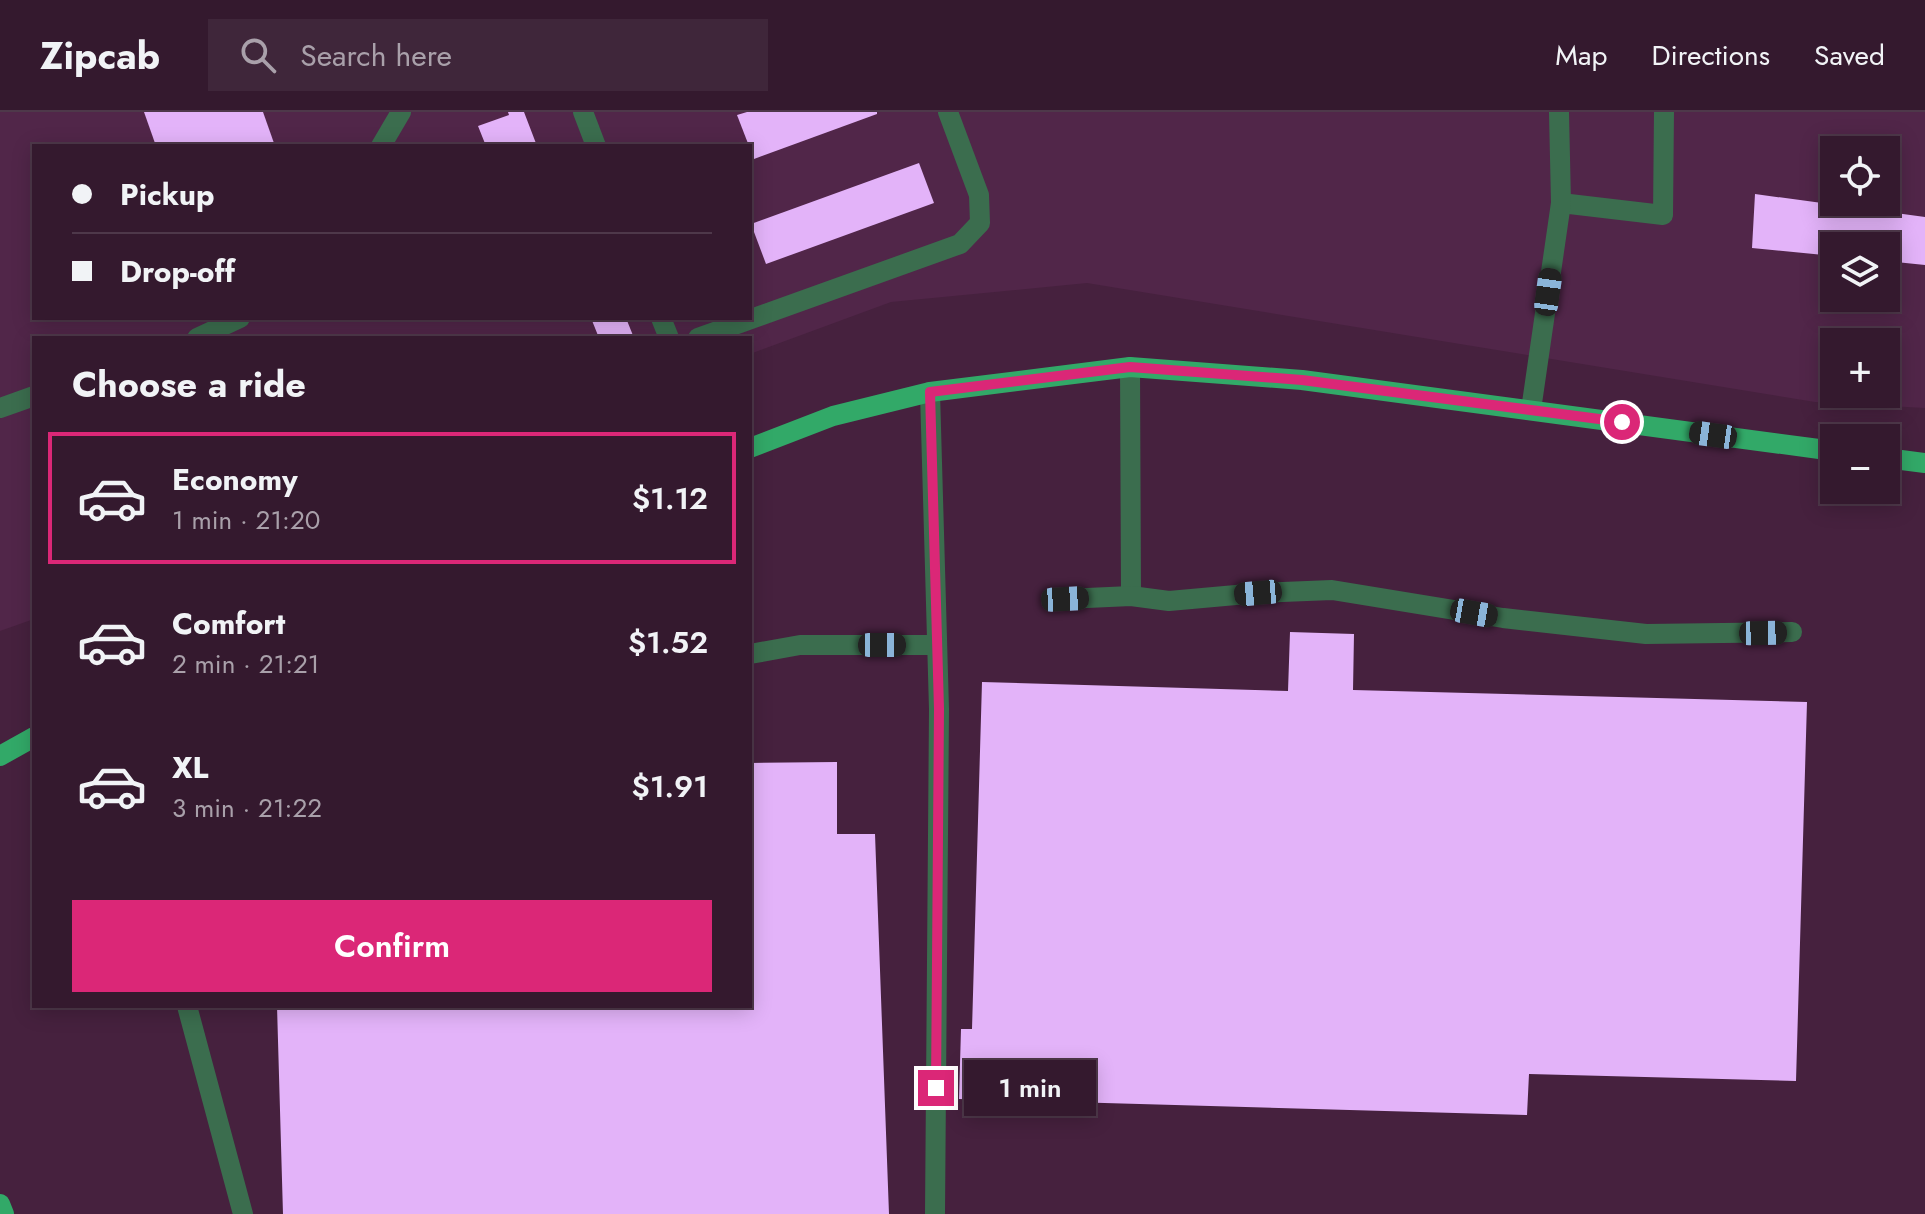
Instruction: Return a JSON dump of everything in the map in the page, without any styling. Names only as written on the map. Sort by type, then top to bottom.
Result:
[{"type":"main road","points":[[752,447],[833,416],[930,392],[1130,367],[1302,380],[1820,449]]},
{"type":"main road","points":[[1900,460],[1925,463]]},
{"type":"main road","points":[[0,756],[32,738]]},
{"type":"main road","points":[[0,1204],[4,1214]]},
{"type":"lane","points":[[382,144],[401,112]]},
{"type":"lane","points":[[583,112],[595,144]]},
{"type":"lane","points":[[752,319],[960,244],[980,223],[979,195],[948,112]]},
{"type":"lane","points":[[1531,410],[1561,203],[1559,112]]},
{"type":"lane","points":[[1561,203],[1663,215],[1664,112]]},
{"type":"lane","points":[[201,336],[236,320]]},
{"type":"lane","points":[[704,336],[748,320]]},
{"type":"lane","points":[[1130,367],[1131,596]]},
{"type":"lane","points":[[930,392],[939,724],[935,1214]]},
{"type":"lane","points":[[0,408],[32,397]]},
{"type":"lane","points":[[1065,599],[1131,596],[1169,601],[1332,590],[1503,618],[1646,634],[1792,632]]},
{"type":"lane","points":[[752,654],[800,645],[937,645]]},
{"type":"lane","points":[[188,1008],[243,1214]]},
{"type":"shaded area","points":[[0,112],[1925,112],[1925,408],[1900,407],[1900,328],[1820,328],[1820,402],[1815,402],[1087,283],[891,302],[752,353],[752,336],[32,336],[32,620],[0,631]]},
{"type":"building","points":[[144,112],[263,112],[274,144],[155,144]]},
{"type":"building","points":[[508,112],[524,112],[536,144],[485,144],[478,126],[509,115]]},
{"type":"building","points":[[747,112],[877,112],[754,159],[752,144],[748,144],[737,115]]},
{"type":"building","points":[[919,163],[934,203],[766,264],[752,224]]},
{"type":"building","points":[[1755,194],[1820,203],[1820,216],[1900,214],[1925,217],[1925,265],[1900,262],[1900,232],[1820,232],[1820,255],[1752,248]]},
{"type":"building","points":[[592,320],[627,320],[633,336],[598,336]]},
{"type":"building","points":[[1290,632],[1354,634],[1353,690],[1807,702],[1796,1081],[1529,1074],[1527,1115],[959,1099],[961,1029],[972,1029],[982,682],[1288,691]]},
{"type":"building","points":[[837,762],[837,834],[875,834],[889,1214],[283,1214],[277,1008],[752,1008],[752,763]]},
{"type":"route","points":[[936,1088],[939,709],[930,392],[1130,367],[1302,380],[1622,422]]}]
